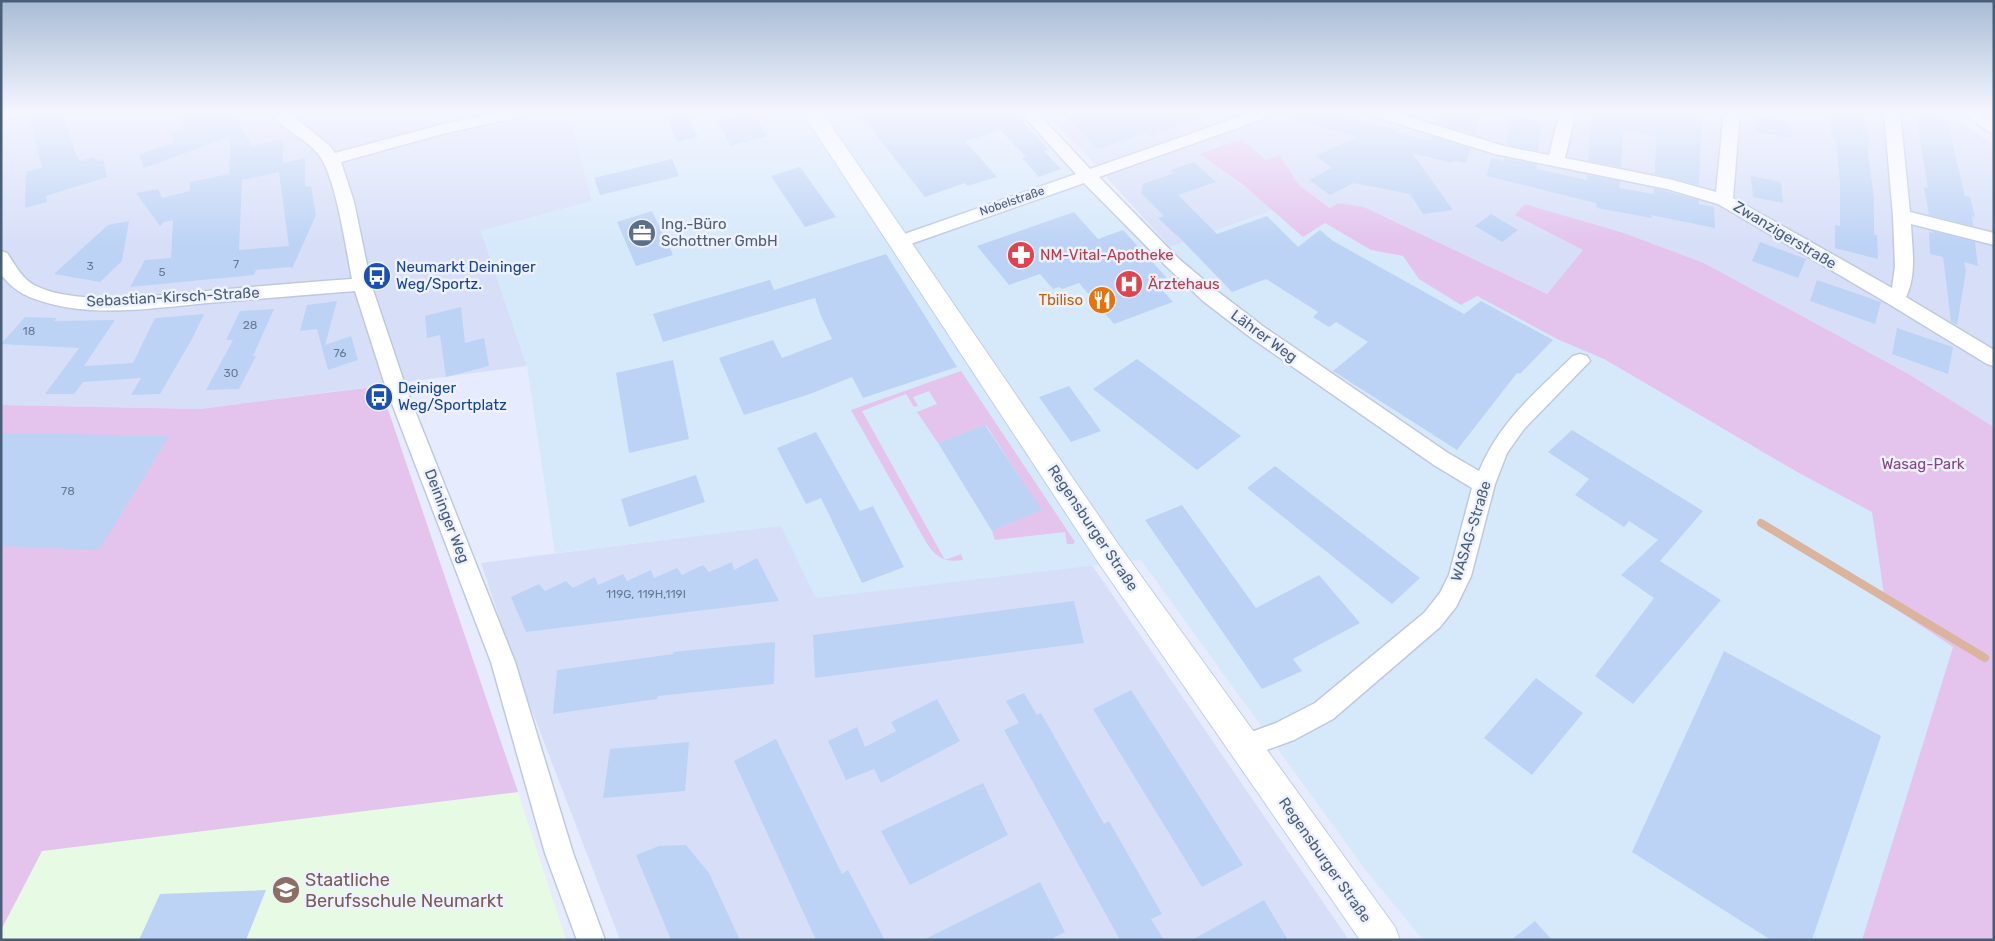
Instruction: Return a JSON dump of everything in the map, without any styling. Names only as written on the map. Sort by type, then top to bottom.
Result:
[{"type":"main road","name":"Regensburger Straße","points":[[841,156],[1108,553],[1382,940]]},
{"type":"street","name":"Deininger Weg","points":[[329,156],[332,159],[345,202],[362,284],[396,388],[412,424],[503,662],[559,853],[591,940]]},
{"type":"street","points":[[332,159],[344,156]]},
{"type":"street","name":"Lährer Weg","points":[[1069,156],[1173,263],[1210,296],[1257,332],[1441,459],[1484,484]]},
{"type":"street","name":"Nobelstraße","points":[[899,242],[1142,156]]},
{"type":"street","name":"Zwanzigerstraße","points":[[1533,156],[1669,184],[1724,200],[1994,359]]},
{"type":"street","points":[[1556,161],[1557,156]]},
{"type":"street","points":[[1724,200],[1728,156]]},
{"type":"street","points":[[1896,156],[1902,216],[1904,266],[1902,286],[1896,300]]},
{"type":"street","points":[[1902,216],[1994,239]]},
{"type":"street","name":"Sebastian-Kirsch-Straße","points":[[1,257],[15,279],[27,289],[53,297],[82,302],[181,300],[362,284]]},
{"type":"street","name":"WASAG-Straße","points":[[1244,746],[1283,733],[1308,722],[1324,711],[1432,620],[1448,600],[1460,576],[1484,484],[1498,450],[1518,423],[1580,361]]},
{"type":"shaded area","points":[[1,156],[580,156],[592,201],[481,231],[527,366],[200,409],[1,405]]},
{"type":"shaded area","points":[[581,156],[1062,156],[1156,252],[1273,210],[1303,237],[1325,223],[1371,250],[1403,256],[1419,279],[1477,296],[1559,340],[1604,359],[1799,473],[1872,512],[1885,602],[1953,647],[1862,940],[1423,940],[1364,868],[1141,560],[816,598],[781,526],[555,553],[527,366],[481,231],[592,201]]},
{"type":"shaded area","points":[[1087,156],[1202,156],[1241,183],[1273,210],[1170,247]]},
{"type":"shaded area","points":[[1261,156],[1277,156],[1266,160]]},
{"type":"shaded area","points":[[1280,156],[1994,156],[1994,427],[1907,373],[1704,263],[1624,233],[1525,204],[1516,215],[1583,250],[1547,294],[1364,207],[1331,208],[1300,186]]},
{"type":"shaded area","points":[[781,525],[816,597],[1092,565],[1349,940],[620,940],[519,677],[481,563]]},
{"type":"shaded area","name":"Staatliche Berufsschule Neumarkt","points":[[518,792],[566,940],[1,940],[1,930],[42,851]]},
{"type":"green space","name":"Wasag-Park","points":[[1202,156],[1261,156],[1266,160],[1280,156],[1300,186],[1330,208],[1338,203],[1364,207],[1547,294],[1583,250],[1515,215],[1525,204],[1624,233],[1704,263],[1907,373],[1994,427],[1994,940],[1862,940],[1953,647],[1885,602],[1872,512],[1799,473],[1604,359],[1559,340],[1477,296],[1461,305],[1419,279],[1403,256],[1371,250],[1325,223],[1303,237],[1241,183]]},
{"type":"green space","points":[[961,371],[1075,542],[1067,544],[1065,532],[995,540],[992,531],[1041,510],[986,425],[938,443],[917,412],[937,404],[929,391],[913,397],[918,406],[914,407],[906,394],[862,411],[945,559],[937,556],[926,542],[851,410]]},
{"type":"green space","points":[[380,386],[518,792],[42,851],[1,930],[1,405],[200,409]]},
{"type":"green space","points":[[961,554],[963,560],[951,561],[946,560]]},
{"type":"building","points":[[39,156],[77,156],[80,161],[94,157],[97,161],[103,159],[107,177],[46,196],[47,202],[25,208],[26,172],[42,168]]},
{"type":"building","points":[[139,156],[177,156],[144,168]]},
{"type":"building","points":[[230,156],[283,156],[283,163],[305,158],[305,187],[311,186],[316,215],[292,269],[291,267],[256,270],[254,275],[130,287],[145,260],[171,258],[173,220],[165,222],[167,219],[160,226],[136,193],[158,189],[162,198],[190,191],[190,182],[229,174]],"holes":[[[279,172],[289,246],[239,250],[242,180]]]},
{"type":"building","points":[[893,156],[978,156],[997,177],[967,186],[965,183],[925,197]]},
{"type":"building","points":[[1025,156],[1049,156],[1061,169],[1039,177],[1022,158],[1026,157]]},
{"type":"building","points":[[1316,156],[1414,156],[1453,210],[1423,214],[1410,194],[1354,183],[1330,195],[1309,180],[1332,168]]},
{"type":"building","points":[[1424,156],[1468,156],[1466,163],[1453,161],[1452,163]]},
{"type":"building","points":[[1588,156],[1622,156],[1621,167],[1588,161]]},
{"type":"building","points":[[1655,156],[1700,156],[1699,185],[1655,174]]},
{"type":"building","points":[[1838,156],[1869,156],[1874,199],[1874,235],[1877,235],[1878,259],[1835,248],[1835,225],[1840,226]]},
{"type":"building","points":[[1923,156],[1955,156],[1965,196],[1970,197],[1975,217],[1972,216],[1973,226],[1929,215],[1924,187],[1928,188]]},
{"type":"building","points":[[1491,158],[1504,161],[1504,158],[1537,164],[1536,169],[1587,180],[1587,175],[1620,181],[1619,188],[1654,194],[1654,188],[1699,200],[1699,204],[1714,207],[1715,228],[1651,215],[1652,218],[1597,208],[1596,203],[1487,176]]},
{"type":"building","points":[[672,159],[679,176],[600,195],[594,178]]},
{"type":"building","points":[[1194,162],[1216,182],[1178,195],[1217,234],[1267,216],[1298,247],[1320,230],[1333,241],[1464,314],[1481,301],[1553,340],[1520,374],[1517,373],[1457,450],[1333,371],[1368,342],[1336,322],[1329,327],[1313,317],[1318,312],[1266,279],[1232,292],[1158,218],[1164,216],[1141,193],[1143,184],[1174,173],[1171,170]]},
{"type":"building","points":[[800,167],[836,217],[805,227],[771,176]]},
{"type":"building","points":[[1751,176],[1781,182],[1783,203],[1753,197]]},
{"type":"building","points":[[652,211],[673,255],[636,266],[617,222]]},
{"type":"building","points":[[1074,212],[1098,239],[1123,230],[1167,278],[1155,282],[1173,302],[1114,324],[1079,283],[1062,289],[1059,287],[1053,289],[1040,274],[1009,285],[977,246]]},
{"type":"building","points":[[1491,214],[1518,230],[1502,242],[1475,226]]},
{"type":"building","points":[[129,221],[122,261],[100,282],[54,274],[108,225]]},
{"type":"building","points":[[1932,231],[1975,242],[1978,266],[1964,262],[1966,271],[1957,325],[1951,322],[1943,257],[1930,254],[1929,232],[1933,233]]},
{"type":"building","points":[[1760,242],[1806,259],[1798,278],[1752,261]]},
{"type":"building","points":[[886,254],[957,367],[863,398],[852,377],[810,394],[744,415],[719,358],[773,340],[782,358],[832,339],[815,298],[663,342],[653,314],[770,280],[774,290]]},
{"type":"building","points":[[1817,280],[1881,302],[1875,324],[1810,301]]},
{"type":"building","points":[[337,301],[325,345],[351,336],[358,360],[328,370],[317,329],[300,331],[307,305]]},
{"type":"building","points":[[461,307],[465,343],[484,338],[489,366],[446,377],[440,335],[427,338],[425,316]]},
{"type":"building","points":[[274,309],[253,356],[256,356],[239,389],[206,390],[233,340],[226,340],[240,311]]},
{"type":"building","points":[[204,314],[192,339],[160,394],[131,395],[141,378],[83,382],[74,394],[45,394],[79,348],[1,344],[25,317],[57,318],[54,321],[115,320],[84,366],[133,363],[155,318]]},
{"type":"building","points":[[1897,328],[1953,347],[1948,374],[1892,354]]},
{"type":"building","points":[[1137,359],[1241,436],[1197,470],[1093,389]]},
{"type":"building","points":[[673,360],[689,439],[629,453],[616,373]]},
{"type":"building","points":[[1069,386],[1101,431],[1071,442],[1039,397]]},
{"type":"building","points":[[985,425],[1042,510],[992,531],[938,443]]},
{"type":"building","points":[[1572,430],[1703,511],[1660,561],[1721,600],[1633,704],[1595,676],[1654,598],[1621,575],[1658,540],[1629,521],[1624,527],[1575,495],[1589,479],[1548,452]]},
{"type":"building","points":[[816,432],[860,511],[873,506],[904,567],[862,583],[821,498],[806,504],[777,448]]},
{"type":"building","points":[[1,433],[169,436],[99,550],[1,546]]},
{"type":"building","points":[[1275,466],[1420,578],[1392,604],[1247,488]]},
{"type":"building","points":[[696,475],[705,502],[629,527],[621,499]]},
{"type":"building","points":[[1182,505],[1256,608],[1319,575],[1360,623],[1293,659],[1302,671],[1262,689],[1145,520]]},
{"type":"building","points":[[757,558],[779,601],[526,632],[511,597],[539,584],[545,591],[566,581],[573,588],[595,577],[598,585],[623,574],[627,581],[651,570],[654,578],[677,568],[682,575],[703,565],[709,572],[732,562],[734,570]]},
{"type":"building","points":[[1074,601],[1084,643],[815,678],[813,635]]},
{"type":"building","points":[[775,642],[774,684],[658,696],[657,699],[553,714],[557,670],[673,654],[673,652]]},
{"type":"building","points":[[1724,651],[1881,736],[1812,940],[1771,940],[1632,852]]},
{"type":"building","points":[[1536,678],[1583,713],[1532,775],[1484,738]]},
{"type":"building","points":[[1131,690],[1243,865],[1202,887],[1093,709]]},
{"type":"building","points":[[1024,693],[1037,715],[1041,713],[1104,824],[1109,821],[1162,914],[1151,919],[1164,940],[1120,940],[1004,730],[1019,723],[1006,701]]},
{"type":"building","points":[[937,699],[960,741],[881,783],[874,769],[846,780],[828,741],[857,727],[865,747],[896,731],[891,722]]},
{"type":"building","points":[[776,739],[842,874],[848,870],[885,940],[816,940],[734,761]]},
{"type":"building","points":[[689,742],[685,791],[603,798],[610,749]]},
{"type":"building","points":[[983,783],[1008,835],[910,885],[881,831]]},
{"type":"building","points":[[686,845],[709,873],[740,940],[671,940],[636,855],[659,846]]},
{"type":"building","points":[[1040,882],[1065,932],[1050,940],[923,940]]},
{"type":"building","points":[[266,890],[246,940],[139,940],[160,894]]},
{"type":"building","points":[[1264,900],[1288,940],[1192,940]]},
{"type":"building","points":[[1535,921],[1552,940],[1511,940]]},
{"type":"waterway","points":[[1761,523],[1985,658]]},
{"type":"place","name":"Ing.-Büro Schottner GmbH","points":[[642,233]]},
{"type":"place","name":"NM-Vital-Apotheke","points":[[1021,255]]},
{"type":"place","name":"Neumarkt Deininger Weg/Sportz.","points":[[377,276]]},
{"type":"place","name":"Ärztehaus","points":[[1129,284]]},
{"type":"place","name":"Tbiliso","points":[[1102,300]]},
{"type":"place","name":"Deiniger Weg/Sportplatz","points":[[379,397]]},
{"type":"place","name":"Staatliche Berufsschule Neumarkt","points":[[286,890]]}]
